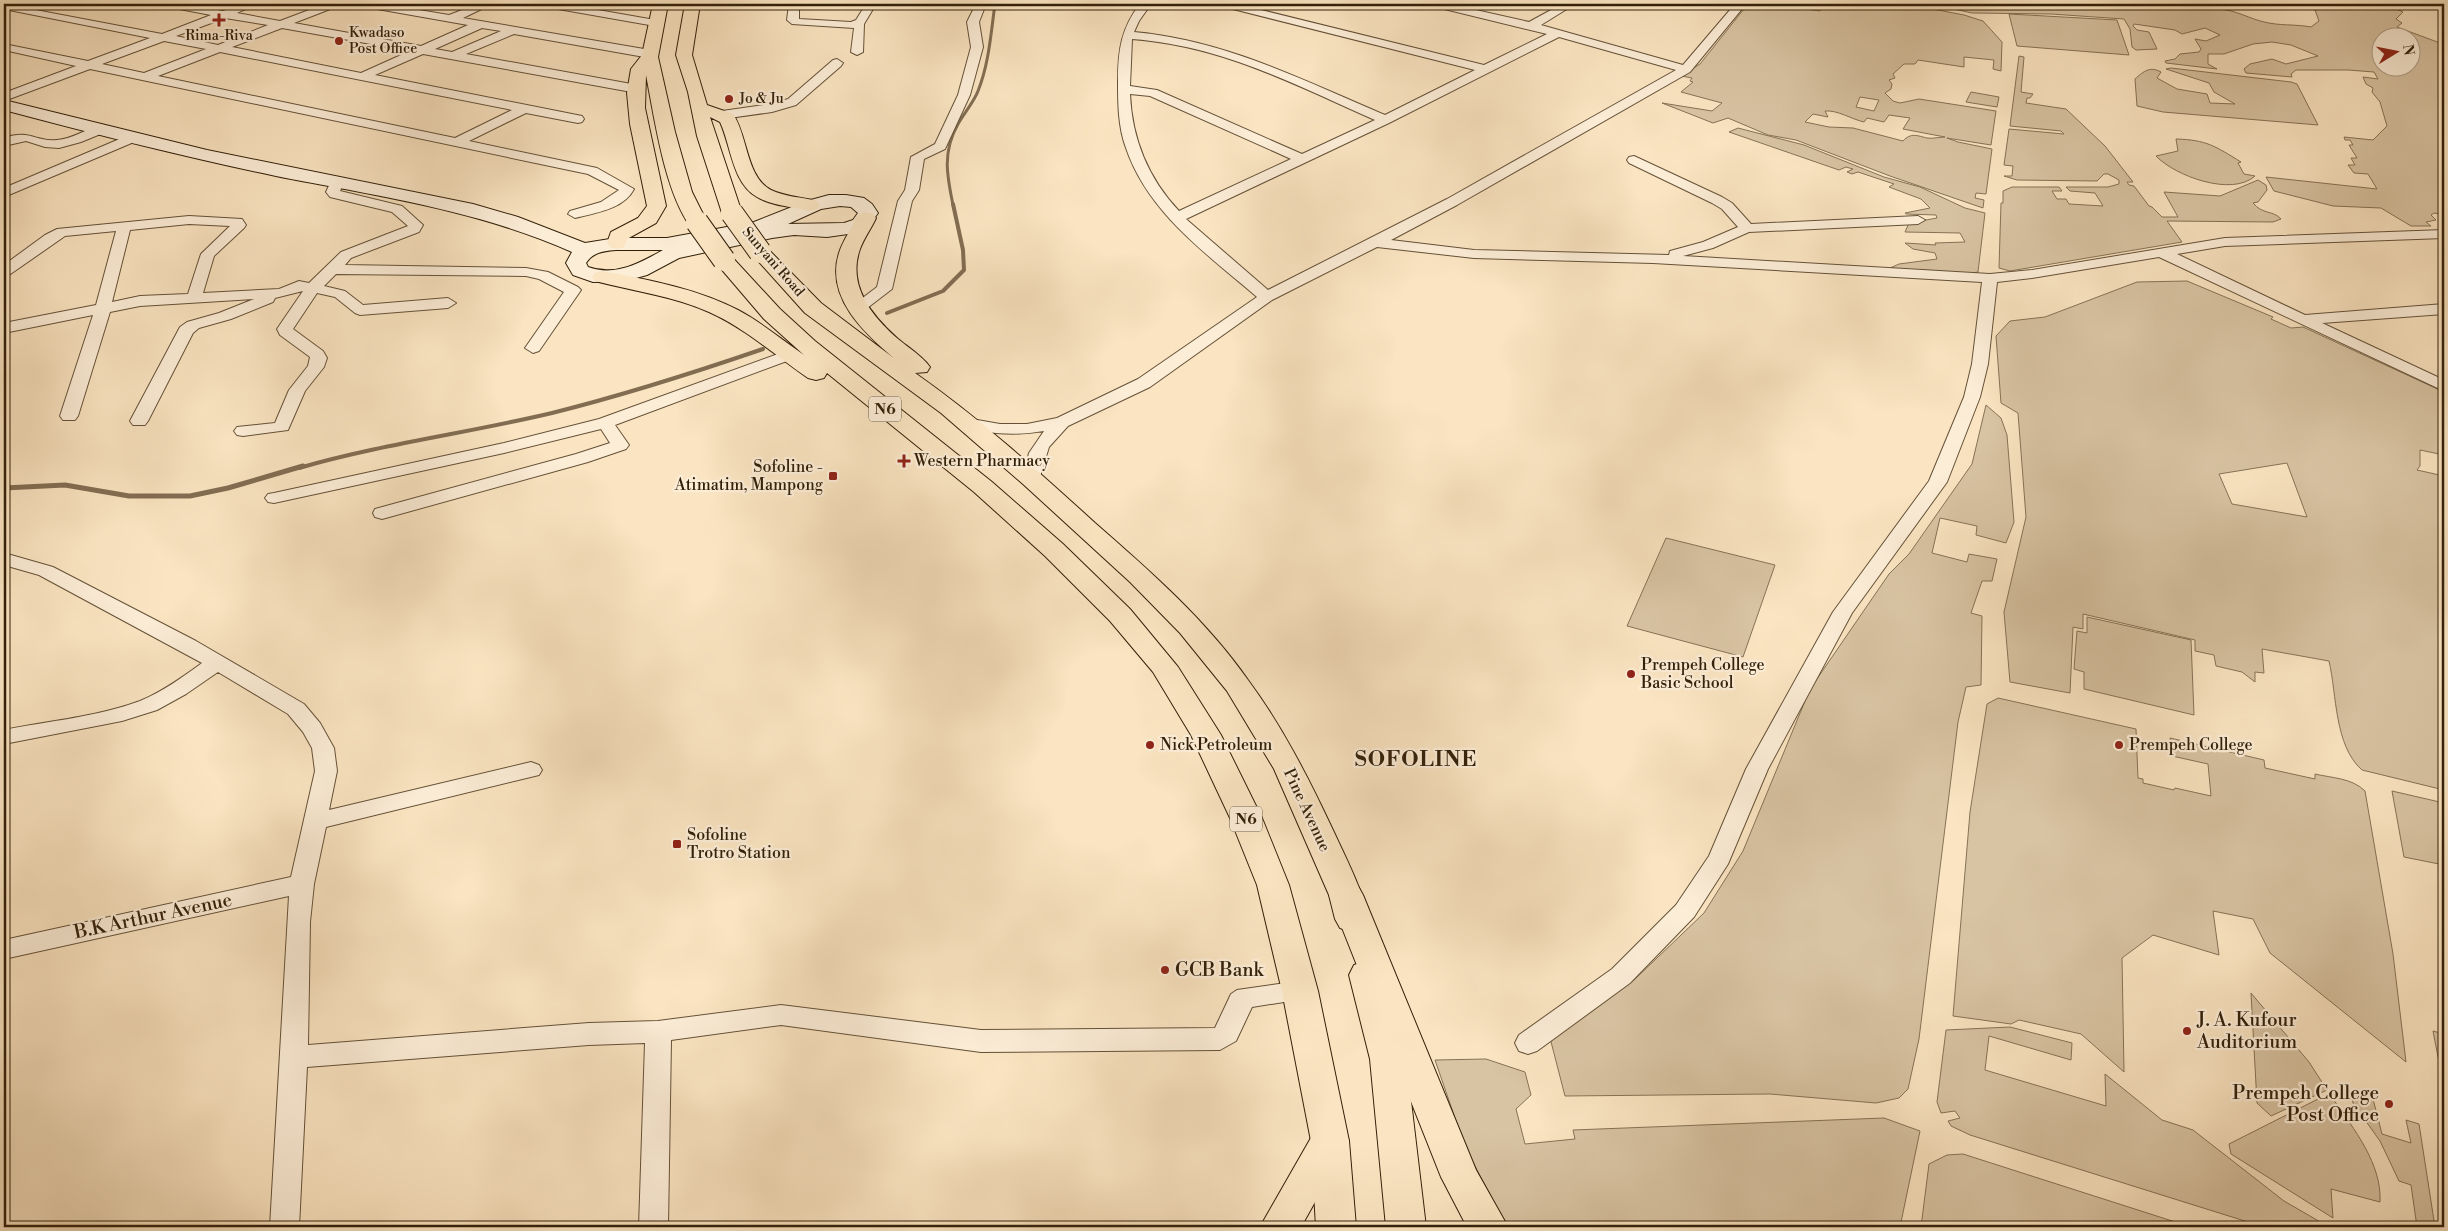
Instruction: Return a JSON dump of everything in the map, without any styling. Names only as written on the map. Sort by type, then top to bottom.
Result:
[{"type":"main road","name":"N6","points":[[660,4],[650,56],[666,132],[683,192],[697,222],[724,260],[772,314],[807,346],[983,486],[1054,550],[1120,616],[1164,667],[1206,735],[1246,818],[1273,885],[1300,991],[1330,1141]]},
{"type":"main road","name":"Sunyani Road","points":[[692,4],[684,55],[700,108],[706,136],[732,213],[760,252],[813,308],[958,415]]},
{"type":"main road","points":[[614,243],[618,236],[652,217],[657,204],[639,125],[637,89],[639,69],[650,56]]},
{"type":"main road","points":[[700,108],[722,115],[730,124],[744,167],[756,190],[768,196],[810,205]]},
{"type":"main road","points":[[866,218],[851,247],[846,267],[846,277],[857,309],[878,332],[928,374],[958,415]]},
{"type":"main road","points":[[602,277],[676,293],[732,314],[789,355],[912,431]]},
{"type":"main road","name":"Pine Avenue","points":[[958,415],[1139,576],[1190,627],[1238,686],[1289,769],[1346,895],[1388,1059],[1406,1227]]},
{"type":"main road","points":[[1346,895],[1460,1177],[1488,1227]]},
{"type":"main road","points":[[1280,1227],[1330,1141]]},
{"type":"main road","points":[[1330,1141],[1336,1227]]},
{"type":"street","points":[[169,4],[637,89]]},
{"type":"street","points":[[4,97],[86,64],[251,4]]},
{"type":"street","points":[[144,77],[334,4]]},
{"type":"street","points":[[366,4],[650,56]]},
{"type":"street","points":[[450,19],[487,4]]},
{"type":"street","points":[[548,4],[655,23]]},
{"type":"street","points":[[794,4],[793,20],[796,22],[856,24],[860,22],[871,4]]},
{"type":"street","points":[[857,309],[884,289],[905,201],[912,190],[918,156],[936,148],[942,142],[964,95],[977,47],[973,22],[981,4]]},
{"type":"street","points":[[1146,4],[1127,29],[1123,106],[1130,146],[1152,191],[1176,218],[1267,297]]},
{"type":"street","points":[[1225,4],[1488,70]]},
{"type":"street","points":[[1436,4],[1531,26],[1686,69]]},
{"type":"street","points":[[1531,26],[1570,4]]},
{"type":"street","points":[[958,415],[1000,429],[1028,428],[1062,422],[1144,383],[1267,297],[1452,202],[1686,69],[1741,4]]},
{"type":"street","points":[[4,6],[158,38],[578,119]]},
{"type":"street","points":[[361,77],[481,24]]},
{"type":"street","points":[[856,24],[860,26],[857,52]]},
{"type":"street","points":[[452,56],[513,30]]},
{"type":"street","points":[[1176,218],[1385,120],[1488,70],[1556,34]]},
{"type":"street","points":[[1127,35],[1183,42],[1231,54],[1385,120]]},
{"type":"street","points":[[4,47],[592,171],[627,189],[624,195],[606,205],[575,214]]},
{"type":"street","points":[[722,115],[772,108],[792,102],[837,62]]},
{"type":"street","points":[[1123,89],[1153,93],[1302,159]]},
{"type":"street","points":[[4,105],[129,139],[441,203],[556,236],[614,243],[668,244],[767,225],[789,217],[810,205],[829,201],[848,201],[863,205],[867,209],[866,218],[860,224],[848,229],[784,230],[673,253],[631,274],[602,277],[586,274],[577,267],[577,259],[586,251],[614,243]]},
{"type":"street","points":[[457,142],[526,108]]},
{"type":"street","points":[[4,142],[28,136],[51,144],[62,144],[98,130]]},
{"type":"street","points":[[4,193],[129,139]]},
{"type":"street","points":[[1634,160],[1727,206],[1747,228]]},
{"type":"street","points":[[243,431],[282,426],[297,390],[316,367],[319,358],[317,354],[286,332],[285,329],[313,288],[346,255],[410,232],[416,227],[397,209],[335,194],[333,192],[337,182]]},
{"type":"street","points":[[4,272],[55,234],[68,231],[189,220],[237,222],[239,225],[216,245],[206,257],[200,286],[194,297]]},
{"type":"street","points":[[1653,259],[1708,246],[1747,228],[1918,220]]},
{"type":"street","points":[[70,416],[103,308],[124,226]]},
{"type":"street","points":[[1375,242],[1474,254],[1653,259],[1990,278],[2032,274],[2225,242],[2444,234]]},
{"type":"street","points":[[556,236],[586,251]]},
{"type":"street","points":[[2160,252],[2444,386]]},
{"type":"street","points":[[334,269],[526,272],[542,275],[573,290],[533,348]]},
{"type":"street","points":[[1528,1042],[1622,976],[1685,911],[1720,858],[1757,768],[1843,612],[1938,482],[1972,397],[1980,364],[1990,278]]},
{"type":"street","points":[[139,421],[189,327],[225,316],[299,286],[340,294],[360,310],[448,303]]},
{"type":"street","points":[[4,328],[140,301],[281,293]]},
{"type":"street","points":[[2305,319],[2444,309]]},
{"type":"street","points":[[274,498],[504,448],[605,423],[789,355]]},
{"type":"street","points":[[1032,479],[1036,455],[1042,443],[1062,422]]},
{"type":"street","points":[[382,513],[582,458],[620,445],[605,423]]},
{"type":"street","points":[[4,559],[46,571],[160,630],[296,709],[312,728],[323,748],[326,770],[302,884],[298,922],[284,1227]]},
{"type":"street","points":[[4,737],[122,714],[149,705],[179,689],[216,663]]},
{"type":"street","points":[[316,821],[531,770]]},
{"type":"street","name":"B.K Arthur Avenue","points":[[4,948],[302,884]]},
{"type":"street","points":[[293,1057],[579,1034],[658,1032],[733,1020],[780,1015],[822,1019],[891,1032],[981,1041],[1220,1038],[1227,1034],[1240,1001],[1246,997],[1300,991]]},
{"type":"street","points":[[654,1227],[658,1032]]},
{"type":"shaded area","points":[[1748,4],[1803,4],[1799,8],[1820,11],[1823,8],[1816,6],[1819,4],[1847,7],[1862,4],[1907,4],[1964,15],[1983,21],[2002,42],[2001,71],[1993,69],[1994,60],[1964,57],[1964,67],[1918,60],[1915,64],[1904,64],[1893,74],[1895,78],[1889,80],[1892,84],[1891,89],[1885,93],[1893,101],[1900,103],[1919,99],[1996,111],[1991,145],[1947,138],[1992,149],[1986,194],[1976,193],[1975,198],[1984,200],[1983,208],[1890,176],[1796,140],[1768,135],[1728,118],[1713,123],[1662,103],[1712,111],[1722,103],[1681,92],[1693,82],[1690,81],[1692,78],[1681,76],[1700,64]],"holes":[[[1860,97],[1879,100],[1874,111],[1856,107]],[[1825,111],[1840,113],[1864,122],[1867,118],[1884,122],[1889,115],[1910,118],[1903,129],[1945,137],[1909,136],[1903,141],[1853,128],[1829,127],[1805,122],[1813,114],[1828,117]]]},
{"type":"shaded area","points":[[1930,4],[2210,4],[2211,8],[2231,11],[2264,22],[2311,27],[2319,21],[2315,10],[2305,4],[2385,4],[2403,12],[2396,19],[2402,23],[2397,27],[2400,28],[2370,28],[2370,72],[2296,70],[2291,74],[2292,77],[2246,73],[2244,69],[2250,64],[2272,59],[2286,64],[2318,56],[2291,45],[2272,42],[2253,44],[2224,54],[2208,54],[2208,64],[2217,69],[2166,63],[2165,61],[2175,59],[2180,54],[2199,52],[2201,49],[2195,39],[2206,41],[2220,35],[2205,28],[2182,34],[2175,30],[2134,24],[2133,26],[2137,30],[2149,32],[2157,49],[2136,50],[2132,47],[2130,29],[2124,19],[2051,14],[1972,13]]},
{"type":"shaded area","points":[[2009,14],[2117,20],[2129,55],[2017,46]]},
{"type":"shaded area","points":[[2420,36],[2440,43],[2444,42],[2444,215],[2434,213],[2431,215],[2436,220],[2426,222],[2431,226],[2411,226],[2381,208],[2333,206],[2274,191],[2266,177],[2377,189],[2368,174],[2354,173],[2348,165],[2355,165],[2351,158],[2357,158],[2349,145],[2353,145],[2350,140],[2345,140],[2344,137],[2373,140],[2387,126],[2380,102],[2372,92],[2373,88],[2366,84],[2363,77],[2378,79],[2420,78]]},
{"type":"shaded area","points":[[2019,56],[2024,57],[2021,92],[2033,94],[2030,98],[2027,98],[2026,103],[2066,109],[2105,146],[2133,182],[2127,182],[2129,185],[2134,186],[2149,206],[2162,217],[2178,217],[2164,192],[2220,196],[2258,180],[2266,185],[2267,190],[2258,202],[2253,203],[2260,209],[2275,214],[2281,219],[2273,222],[2167,221],[2182,242],[2010,271],[1999,268],[2003,191],[2012,187],[2059,187],[2062,191],[2052,191],[2057,199],[2066,199],[2069,204],[2103,206],[2095,193],[2070,191],[2066,187],[2108,187],[2119,184],[2119,180],[2108,174],[2104,174],[2097,181],[2017,180],[2004,176],[2012,176],[2013,166],[2004,165],[2009,129],[2064,134],[2061,131],[2010,126]]},
{"type":"shaded area","points":[[2171,68],[2297,84],[2318,125],[2163,112],[2137,106],[2135,79],[2150,69],[2161,72],[2157,78],[2177,89],[2207,94],[2210,103],[2235,104],[2214,92],[2209,83],[2166,69]]},
{"type":"shaded area","points":[[1971,92],[1999,97],[1997,107],[1966,102]]},
{"type":"shaded area","points":[[1738,128],[1804,145],[1884,177],[1920,187],[1965,208],[1985,213],[1978,272],[1965,274],[1890,268],[1899,264],[1937,259],[1935,253],[1913,249],[1905,243],[1936,245],[1935,243],[1965,242],[1960,233],[1905,232],[1909,223],[1937,218],[1936,215],[1906,214],[1930,208],[1921,199],[1889,187],[1894,184],[1858,172],[1852,174],[1847,172],[1853,169],[1846,167],[1839,170],[1729,132]]},
{"type":"shaded area","points":[[2176,139],[2203,142],[2217,148],[2241,162],[2238,163],[2244,174],[2255,176],[2245,182],[2232,185],[2204,181],[2176,171],[2156,156],[2178,151]]},
{"type":"shaded area","points":[[2187,281],[2273,317],[2271,319],[2291,328],[2303,327],[2444,392],[2444,455],[2420,450],[2420,466],[2417,470],[2444,476],[2444,790],[2362,770],[2353,760],[2341,733],[2329,661],[2262,649],[2264,673],[2255,672],[2255,682],[2242,672],[2216,666],[2214,655],[2195,651],[2195,640],[2083,614],[2083,629],[2073,627],[2070,693],[2010,682],[2004,612],[2026,517],[2018,413],[2001,403],[1996,336],[2010,321],[2045,317],[2137,282]],"holes":[[[2287,463],[2307,517],[2232,504],[2219,474]]]},
{"type":"shaded area","points":[[1986,405],[2001,418],[2007,435],[2014,522],[2006,543],[1976,535],[1977,526],[1940,518],[1932,553],[1967,562],[1969,554],[1997,559],[1992,581],[1982,581],[1971,613],[1982,616],[1981,685],[1966,687],[1958,722],[1919,1039],[1908,1089],[1899,1098],[1876,1103],[1770,1094],[1565,1096],[1549,1034],[1634,980],[1704,913],[1743,851],[1810,689],[1889,574],[1909,554],[1972,464]]},
{"type":"shaded area","points":[[1666,538],[1775,565],[1743,657],[1627,626]]},
{"type":"shaded area","points":[[2087,617],[2191,640],[2194,715],[2084,689],[2084,672],[2074,669],[2077,631],[2087,633]]},
{"type":"shaded area","points":[[1998,698],[2136,729],[2138,778],[2143,779],[2143,783],[2211,796],[2208,764],[2172,756],[2170,738],[2264,760],[2265,768],[2315,779],[2315,774],[2342,779],[2354,783],[2365,791],[2393,954],[2406,1062],[2270,953],[2253,919],[2213,911],[2219,955],[2153,935],[2122,958],[2124,1072],[2081,1034],[2019,1020],[2011,1024],[1953,1016],[1970,812],[1987,704]]},
{"type":"shaded area","points":[[2392,791],[2444,803],[2444,865],[2404,857]]},
{"type":"shaded area","points":[[2251,993],[2309,1062],[2327,1090],[2271,1116],[2257,1103]]},
{"type":"shaded area","points":[[2010,1027],[2072,1043],[2071,1060],[1989,1036],[1985,1070],[2106,1106],[2105,1074],[2162,1120],[2193,1130],[2284,1201],[2329,1227],[2264,1227],[1970,1135],[1951,1126],[1948,1121],[1960,1118],[1955,1111],[1941,1113],[1937,1102],[1946,1030]]},
{"type":"shaded area","points":[[2433,1031],[2444,1034],[2444,1073],[2441,1072]]},
{"type":"shaded area","points":[[1486,1059],[1525,1072],[1531,1095],[1516,1109],[1525,1144],[1575,1139],[1573,1130],[1884,1118],[1920,1131],[1900,1227],[1507,1227],[1465,1147],[1435,1060]]},
{"type":"shaded area","points":[[2363,1093],[2372,1095],[2382,1134],[2411,1143],[2406,1120],[2419,1124],[2435,1227],[2417,1227],[2411,1185],[2399,1181],[2380,1141],[2353,1103],[2352,1096]]},
{"type":"shaded area","points":[[2320,1098],[2333,1099],[2358,1135],[2372,1161],[2379,1188],[2380,1202],[2331,1189],[2333,1218],[2231,1154],[2229,1144]]},
{"type":"shaded area","points":[[1963,1154],[2191,1227],[1921,1227],[1929,1164],[1947,1155]]},
{"type":"waterway","points":[[953,205],[947,164],[950,144],[958,124],[974,99],[982,81],[995,4]]},
{"type":"waterway","points":[[887,313],[943,291],[964,270],[963,250],[953,204]]},
{"type":"waterway","points":[[299,468],[393,445],[552,413],[606,399],[763,349]]},
{"type":"waterway","points":[[4,488],[65,485],[129,496],[190,496],[228,488],[303,466]]},
{"type":"place","name":"Rima-Riva","points":[[219,20]]},
{"type":"place","name":"Kwadaso Post Office","points":[[339,41]]},
{"type":"place","name":"Jo & Ju","points":[[729,99]]},
{"type":"place","name":"Western Pharmacy","points":[[904,461]]},
{"type":"place","name":"Sofoline - Atimatim, Mampong","points":[[833,476]]},
{"type":"place","name":"Prempeh College Basic School","points":[[1631,674]]},
{"type":"place","name":"Nick Petroleum","points":[[1150,745]]},
{"type":"place","name":"Prempeh College","points":[[2119,745]]},
{"type":"place","name":"Sofoline Trotro Station","points":[[677,844]]},
{"type":"place","name":"GCB Bank","points":[[1165,970]]},
{"type":"place","name":"J. A. Kufour Auditorium","points":[[2187,1031]]},
{"type":"place","name":"Prempeh College Post Office","points":[[2389,1104]]},
{"type":"district","name":"SOFOLINE","points":[[1416,760]]}]
